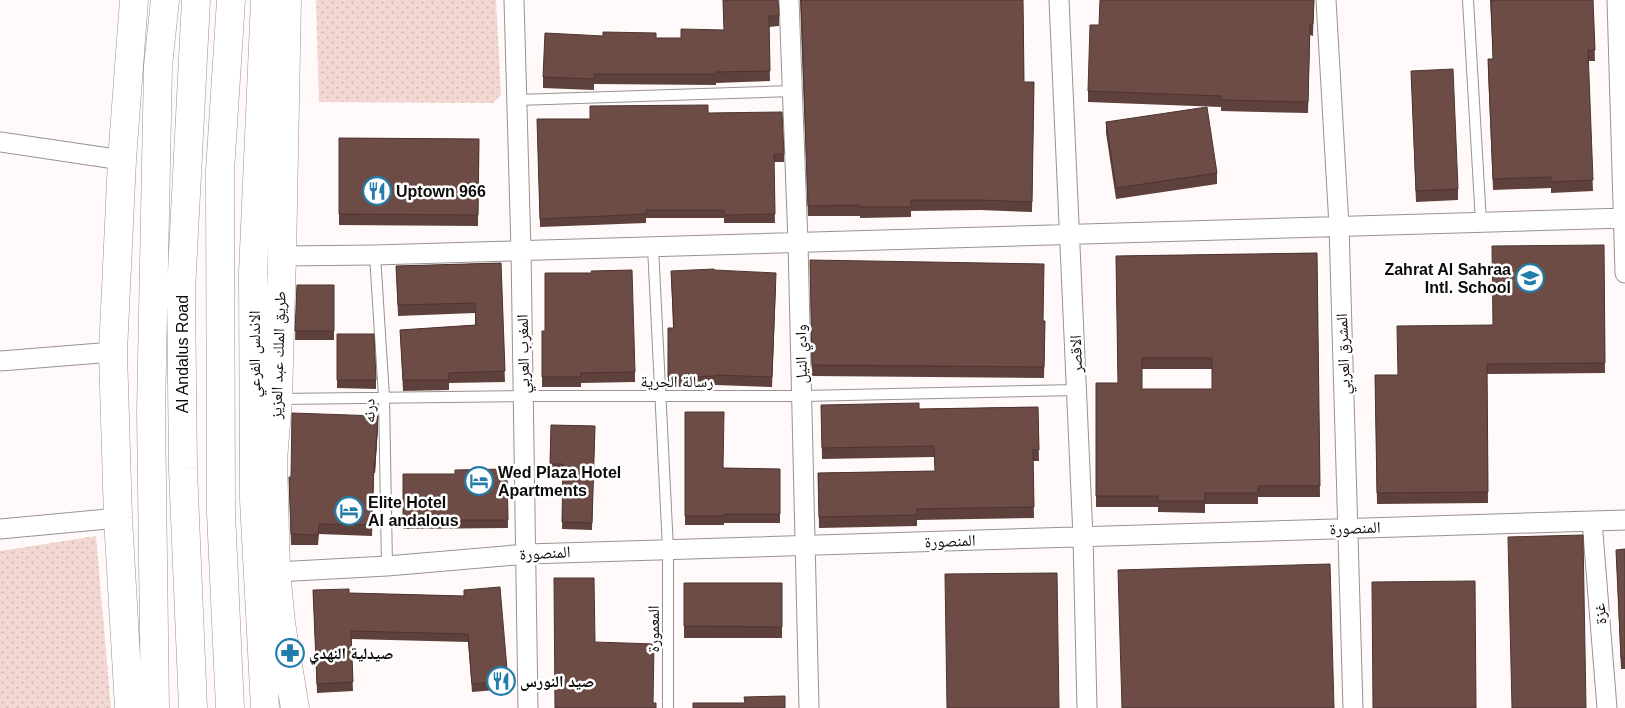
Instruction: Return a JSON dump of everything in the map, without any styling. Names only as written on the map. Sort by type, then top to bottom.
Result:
[{"type":"main road","points":[[129,708],[118,518],[113,352],[122,160],[134,0]]},
{"type":"main road","points":[[155,708],[151,412],[158,66],[165,0]]},
{"type":"main road","name":"Al Andalus Road","points":[[193,708],[183,470],[181,291],[196,0]]},
{"type":"main road","points":[[230,708],[221,512],[220,170],[231,0]]},
{"type":"main road","name":"الاندلس الفرعي","points":[[265,0],[254,273],[254,500],[265,708]]},
{"type":"main road","name":"طريق الملك عبد العزيز","points":[[287,0],[278,399],[273,460],[276,572],[280,623],[295,708]]},
{"type":"main road","points":[[118,518],[140,314],[155,230]]},
{"type":"main road","points":[[255,232],[273,460]]},
{"type":"main road","points":[[280,623],[280,708]]},
{"type":"street","name":"المغرب العربي","points":[[514,0],[524,396],[528,708]]},
{"type":"street","name":"وادي النيل","points":[[789,0],[798,243],[809,708]]},
{"type":"street","name":"الاقصر","points":[[1060,0],[1083,536],[1087,708]]},
{"type":"street","name":"المشرق العربي","points":[[1326,0],[1339,226],[1353,708]]},
{"type":"street","points":[[1617,0],[1625,272]]},
{"type":"street","points":[[0,142],[122,160]]},
{"type":"street","points":[[282,256],[521,251],[1624,218]]},
{"type":"street","points":[[0,361],[113,352]]},
{"type":"street","points":[[0,529],[118,518]]},
{"type":"street","name":"المنصورة","points":[[276,572],[387,566],[527,554],[1625,520]]},
{"type":"street","name":"غزة","points":[[1592,521],[1607,708]]},
{"type":"lane","points":[[1468,0],[1481,222]]},
{"type":"lane","points":[[517,100],[792,91]]},
{"type":"lane","name":"المعمورة","points":[[653,247],[668,549],[668,708]]},
{"type":"lane","name":"درنه","points":[[375,255],[384,397],[387,566]]},
{"type":"lane","name":"رسالة الحرية","points":[[278,399],[524,396],[802,396],[1077,390]]},
{"type":"shaded area","points":[[316,0],[496,0],[501,95],[493,103],[319,102]]},
{"type":"shaded area","points":[[96,536],[111,708],[0,708],[0,551]]},
{"type":"building","points":[[723,0],[778,0],[779,16],[769,16],[770,71],[716,72],[716,74],[594,74],[594,79],[543,77],[545,33],[603,36],[603,32],[656,33],[656,38],[681,38],[681,29],[724,30]]},
{"type":"building","points":[[801,0],[1023,0],[1024,82],[1034,82],[1032,202],[911,200],[911,207],[860,207],[860,205],[808,206]]},
{"type":"building","points":[[1100,0],[1314,0],[1313,24],[1310,24],[1308,102],[1221,100],[1221,96],[1088,91],[1090,25],[1099,25]]},
{"type":"building","points":[[1491,0],[1593,0],[1595,50],[1588,50],[1593,180],[1551,182],[1551,177],[1493,179],[1488,59],[1493,59]]},
{"type":"building","points":[[1453,69],[1458,189],[1416,191],[1411,71]]},
{"type":"building","points":[[708,105],[708,113],[782,112],[784,154],[774,154],[775,214],[724,215],[724,210],[646,210],[646,214],[540,219],[537,119],[590,119],[590,106]]},
{"type":"building","points":[[1207,107],[1217,173],[1116,188],[1106,122]]},
{"type":"building","points":[[339,138],[479,139],[478,215],[339,214]]},
{"type":"building","points":[[1604,245],[1605,363],[1487,364],[1488,492],[1377,493],[1375,375],[1398,375],[1397,326],[1493,325],[1492,246]]},
{"type":"building","points":[[1317,253],[1320,486],[1258,486],[1258,493],[1205,493],[1205,501],[1158,501],[1158,496],[1096,496],[1096,383],[1118,383],[1116,256]],"holes":[[[1142,358],[1212,358],[1212,389],[1142,389]]]},
{"type":"building","points":[[810,260],[1044,264],[1044,367],[812,365]]},
{"type":"building","points":[[501,263],[505,371],[449,373],[449,380],[403,380],[400,330],[476,325],[475,303],[398,305],[396,266]]},
{"type":"building","points":[[714,269],[776,273],[772,377],[715,375],[668,377],[668,328],[674,328],[671,271]]},
{"type":"building","points":[[632,270],[635,372],[581,373],[581,377],[542,377],[542,331],[545,331],[545,273],[592,273],[591,271]]},
{"type":"building","points":[[297,285],[334,285],[334,331],[295,331]]},
{"type":"building","points":[[337,334],[374,334],[376,380],[337,380]]},
{"type":"building","points":[[919,403],[919,409],[1038,407],[1039,450],[1033,450],[1034,507],[917,509],[917,515],[819,517],[818,473],[935,471],[934,446],[822,448],[821,405]]},
{"type":"building","points":[[685,412],[724,412],[723,468],[780,469],[780,514],[685,516]]},
{"type":"building","points":[[292,413],[378,416],[372,525],[319,524],[318,535],[291,534],[289,477],[291,477]]},
{"type":"building","points":[[551,425],[595,426],[592,523],[562,522],[563,464],[550,464]]},
{"type":"building","points":[[507,469],[508,520],[403,520],[403,474],[455,474],[455,470]]},
{"type":"building","points":[[1583,535],[1586,708],[1512,708],[1508,537]]},
{"type":"building","points":[[1625,549],[1625,658],[1621,658],[1616,550]]},
{"type":"building","points":[[1330,564],[1334,708],[1122,708],[1118,570]]},
{"type":"building","points":[[1057,573],[1059,708],[947,708],[945,574]]},
{"type":"building","points":[[554,578],[594,578],[595,642],[654,644],[653,703],[656,703],[656,708],[555,708]]},
{"type":"building","points":[[1475,581],[1476,708],[1373,708],[1372,582]]},
{"type":"building","points":[[684,583],[782,583],[782,627],[684,626]]},
{"type":"building","points":[[500,587],[508,681],[472,684],[468,634],[351,631],[353,682],[317,684],[313,590],[349,589],[349,593],[464,596],[464,590]]},
{"type":"building","points":[[785,696],[785,708],[693,708],[693,703],[745,703],[744,697]]},
{"type":"place","name":"Uptown 966","points":[[377,191]]},
{"type":"place","name":"Zahrat Al Sahraa Intl. School","points":[[1530,278]]},
{"type":"place","name":"Wed Plaza Hotel Apartments","points":[[479,481]]},
{"type":"place","name":"Elite Hotel Al andalous","points":[[349,511]]},
{"type":"place","name":"صيدلية النهدي","points":[[290,653]]},
{"type":"place","name":"صيد النورس","points":[[501,681]]}]
